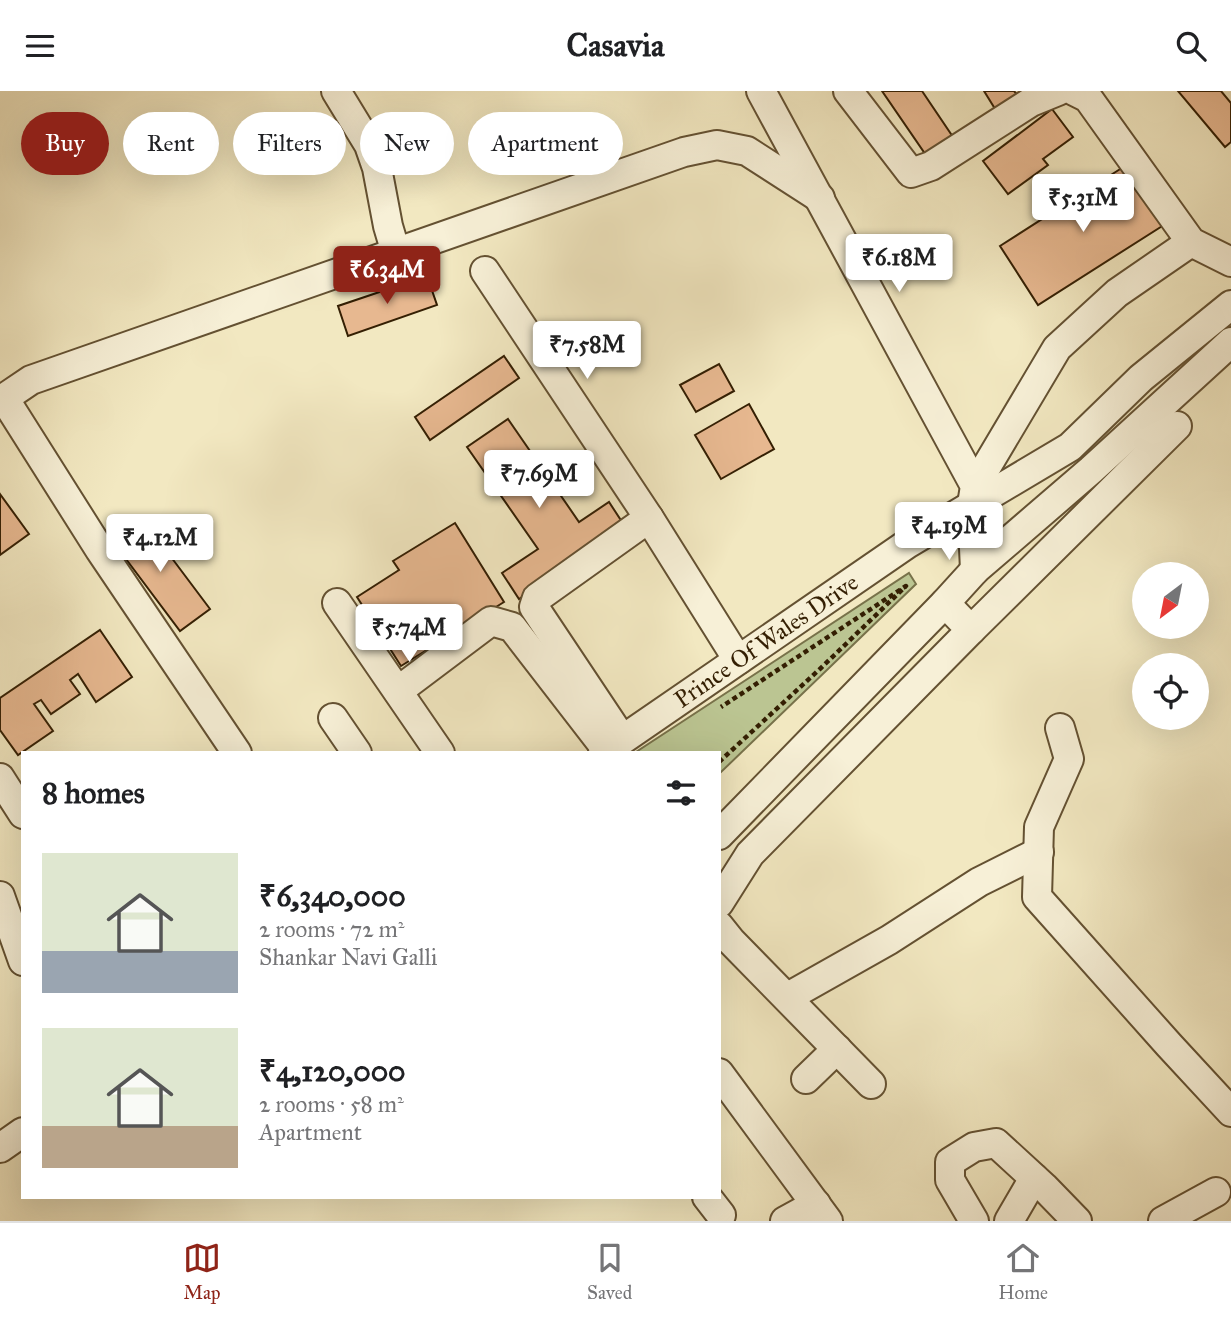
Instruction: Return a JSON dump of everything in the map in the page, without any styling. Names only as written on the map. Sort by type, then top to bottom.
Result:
[{"type":"street","points":[[336,91],[369,145],[377,168],[396,253]]},
{"type":"street","points":[[761,91],[820,198],[973,496],[975,570]]},
{"type":"street","points":[[848,91],[911,173],[931,166],[1031,102],[1058,91]]},
{"type":"street","points":[[1073,91],[1088,98],[1191,242],[1231,263]]},
{"type":"street","points":[[236,751],[2,399],[31,380],[684,152],[717,145],[747,151],[820,198]]},
{"type":"street","points":[[973,496],[1058,348],[1117,293],[1191,242]]},
{"type":"street","points":[[485,271],[649,518],[738,660]]},
{"type":"street","name":"Prince Of Wales Drive","points":[[611,747],[973,496],[1070,447],[1141,378],[1231,305]]},
{"type":"street","points":[[721,833],[975,570],[1091,470],[1231,342]]},
{"type":"street","points":[[721,900],[750,853],[1177,426]]},
{"type":"street","points":[[611,747],[534,607],[537,598],[649,518]]},
{"type":"street","points":[[337,603],[439,751]]},
{"type":"street","points":[[945,603],[971,630]]},
{"type":"street","points":[[398,691],[491,621],[512,627],[611,747]]},
{"type":"street","points":[[333,718],[356,751]]},
{"type":"street","points":[[1060,728],[1069,759],[1039,827],[1037,897],[1231,1112]]},
{"type":"street","points":[[0,778],[21,811]]},
{"type":"street","points":[[788,997],[889,940],[979,882],[1039,852]]},
{"type":"street","points":[[0,896],[21,955]]},
{"type":"street","points":[[721,928],[871,1084]]},
{"type":"street","points":[[806,1079],[837,1049]]},
{"type":"street","points":[[721,1076],[822,1212],[785,1221]]},
{"type":"street","points":[[0,1148],[21,1133]]},
{"type":"street","points":[[974,1221],[950,1180],[950,1162],[974,1147],[996,1143],[1077,1221]]},
{"type":"street","points":[[1009,1221],[1034,1178]]},
{"type":"street","points":[[1163,1221],[1216,1192]]},
{"type":"path","points":[[710,713],[906,586],[721,760]]},
{"type":"green space","points":[[909,573],[916,584],[721,772],[721,751],[638,751]]},
{"type":"building","points":[[882,91],[922,91],[955,140],[928,158]]},
{"type":"building","points":[[984,91],[1014,91],[1019,97],[997,112]]},
{"type":"building","points":[[1178,91],[1221,91],[1231,103],[1231,142],[1225,147]]},
{"type":"building","points":[[1052,109],[1073,137],[1043,159],[1048,165],[1008,194],[983,161]]},
{"type":"building","points":[[1128,164],[1167,223],[1038,305],[1000,246]]},
{"type":"building","points":[[427,276],[437,305],[348,336],[338,306]]},
{"type":"building","points":[[504,356],[519,378],[430,440],[415,417]]},
{"type":"building","points":[[719,364],[734,391],[696,412],[680,385]]},
{"type":"building","points":[[749,404],[774,449],[721,479],[695,435]]},
{"type":"building","points":[[508,419],[579,522],[609,502],[626,528],[519,599],[502,573],[538,549],[467,447]]},
{"type":"building","points":[[0,494],[29,534],[0,555]]},
{"type":"building","points":[[141,517],[210,609],[180,631],[111,539]]},
{"type":"building","points":[[455,523],[504,602],[401,666],[357,597],[399,570],[393,561]]},
{"type":"building","points":[[100,630],[132,677],[96,702],[78,674],[70,680],[80,694],[51,714],[41,700],[34,704],[53,731],[18,755],[0,730],[0,698]]}]
